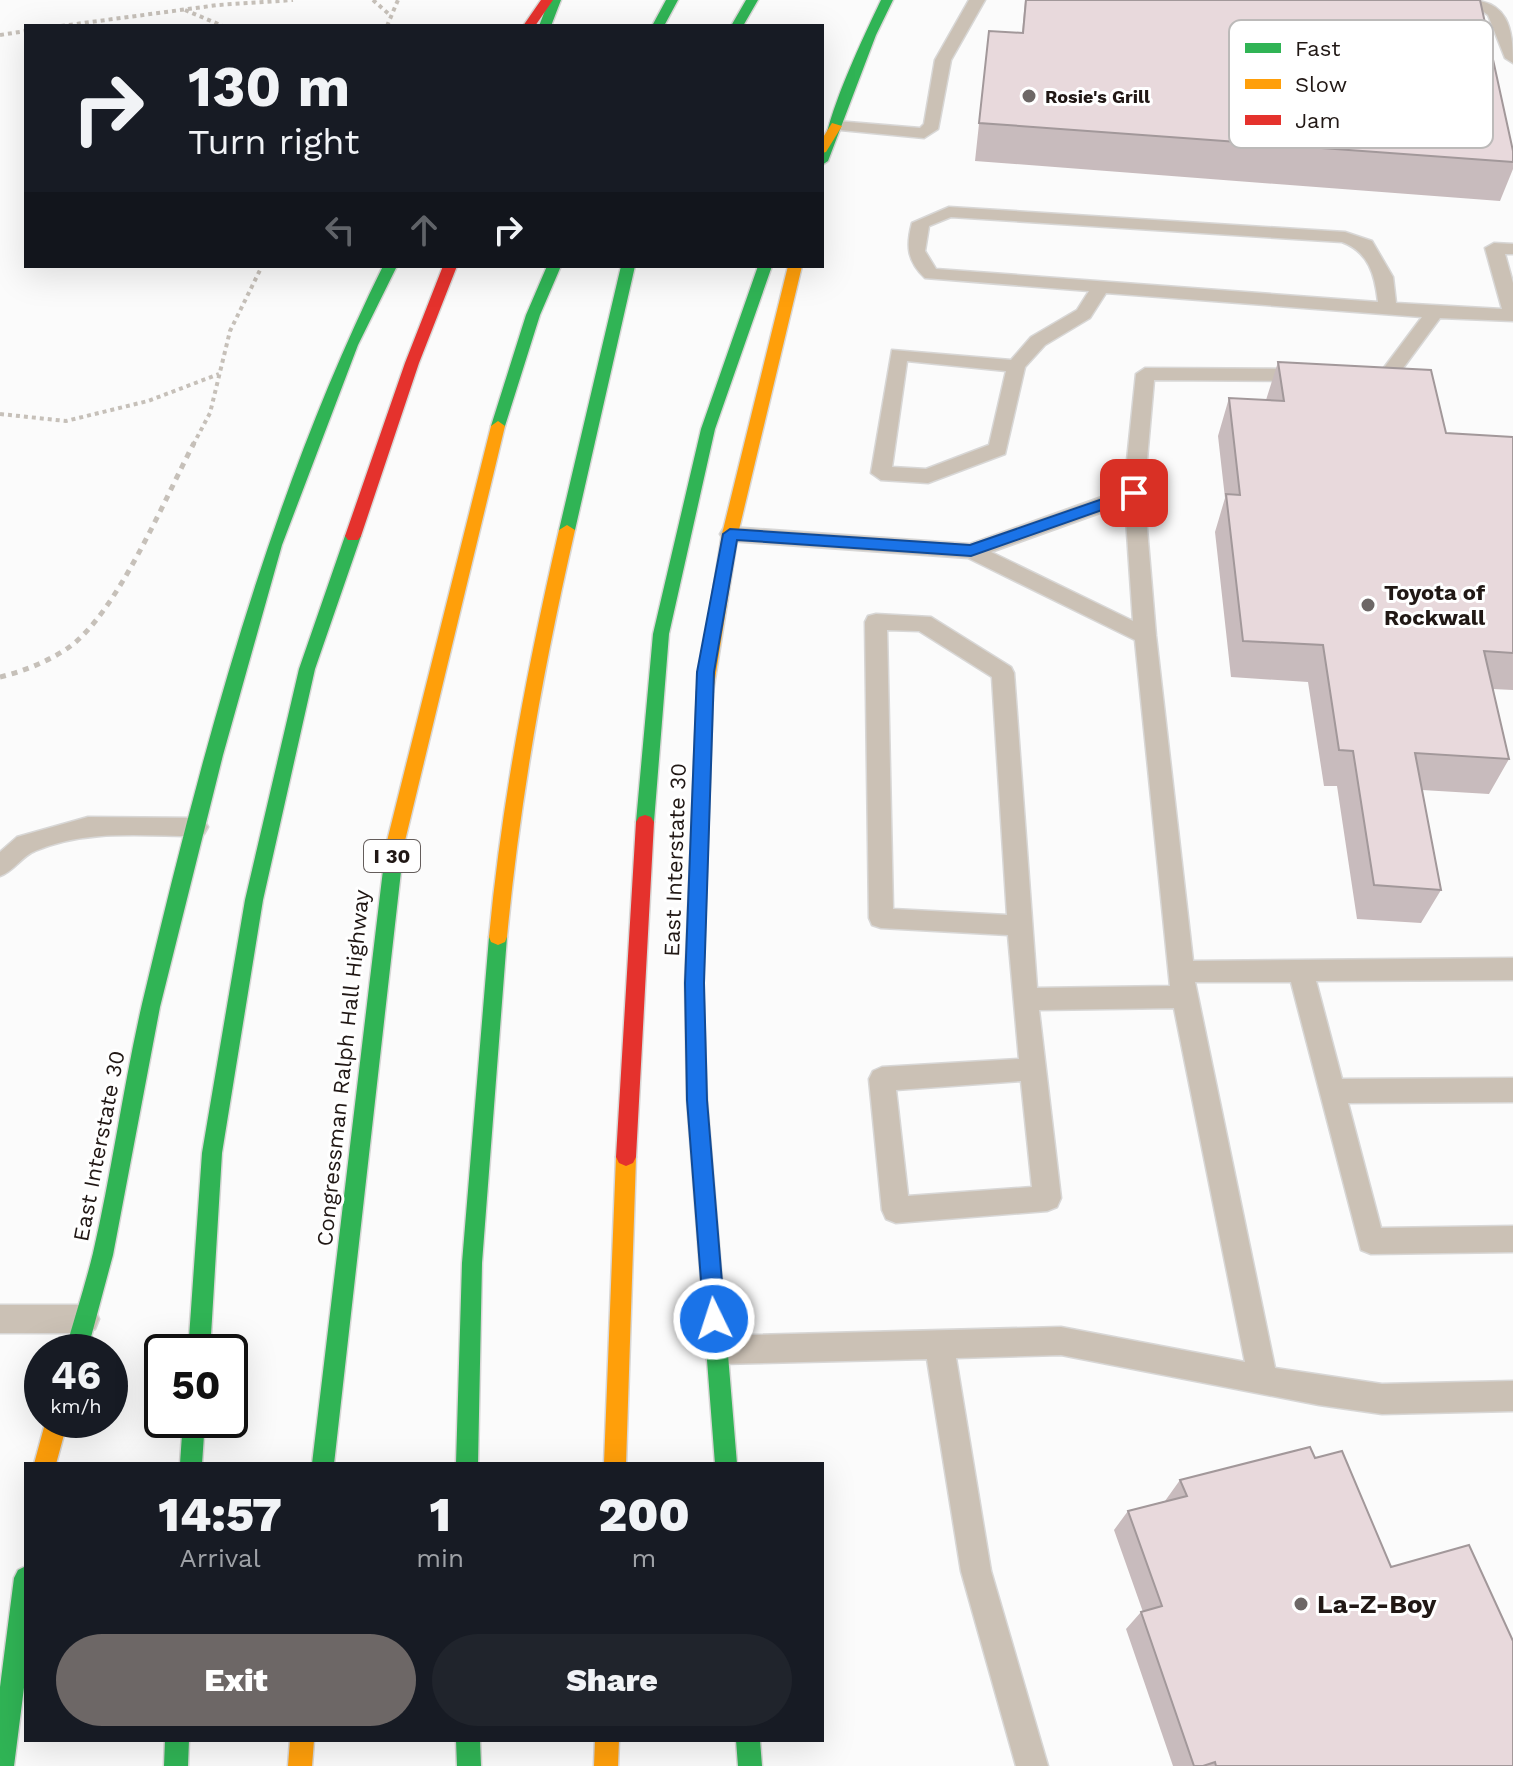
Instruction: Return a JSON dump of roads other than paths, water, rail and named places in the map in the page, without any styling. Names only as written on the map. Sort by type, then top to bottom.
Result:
[{"type":"main road","points":[[530,24],[547,0]]},
{"type":"main road","points":[[546,24],[555,0]]},
{"type":"main road","points":[[659,24],[672,0]]},
{"type":"main road","points":[[738,24],[752,0]]},
{"type":"main road","points":[[824,156],[870,35],[887,0]]},
{"type":"main road","points":[[824,146],[836,126]]},
{"type":"main road","name":"East Interstate 30","points":[[81,1334],[103,1255],[151,1007],[196,827],[274,545],[351,345],[389,268]]},
{"type":"main road","points":[[200,1334],[212,1153],[254,900],[307,669],[412,363],[449,268]]},
{"type":"main road","name":"Congressman Ralph Hall Highway","points":[[323,1462],[391,860],[489,453],[533,315],[553,268]]},
{"type":"main road","points":[[467,1462],[472,1263],[504,865],[540,644],[628,268]]},
{"type":"main road","points":[[615,1462],[622,1229],[650,741],[661,634],[708,429],[764,268]]},
{"type":"main road","name":"East Interstate 30","points":[[726,1462],[697,1100],[694,983],[706,672],[730,534],[795,268]]},
{"type":"main road","points":[[46,1462],[52,1438]]},
{"type":"main road","points":[[191,1462],[193,1438]]},
{"type":"main road","points":[[2,1766],[24,1594]]},
{"type":"main road","points":[[176,1766],[177,1742]]},
{"type":"main road","points":[[300,1766],[302,1742]]},
{"type":"main road","points":[[468,1742],[469,1766]]},
{"type":"main road","points":[[606,1766],[607,1742]]},
{"type":"main road","points":[[748,1742],[750,1766]]},
{"type":"lane","points":[[836,126],[924,133],[932,126],[943,60],[977,0]]},
{"type":"lane","points":[[1475,0],[1495,13],[1513,58]]},
{"type":"lane","points":[[1388,308],[1384,277],[1366,245],[1345,237],[949,212],[921,223],[914,245],[917,262],[931,274],[1435,312],[1513,315],[1494,248],[1513,249]]},
{"type":"lane","points":[[1016,366],[899,354],[881,473],[928,476],[998,449],[1016,366],[1038,341],[1084,314],[1101,286]]},
{"type":"lane","points":[[1263,1380],[1182,984],[1145,636],[1134,493],[1145,374],[1388,375],[1435,312]]},
{"type":"lane","points":[[971,551],[1134,493]]},
{"type":"lane","points":[[730,534],[971,551],[1145,636]]},
{"type":"lane","points":[[1021,926],[881,918],[876,622],[923,623],[1003,673],[1021,926],[1025,999],[1033,1069],[1047,1198],[896,1210],[882,1079],[1033,1069]]},
{"type":"lane","points":[[0,866],[25,844],[88,826],[196,827]]},
{"type":"lane","points":[[1025,999],[1301,971],[1513,969]]},
{"type":"lane","points":[[1301,971],[1371,1241],[1513,1239]]},
{"type":"lane","points":[[1332,1091],[1513,1090]]},
{"type":"lane","points":[[0,1319],[85,1319]]},
{"type":"lane","points":[[717,1350],[1061,1341],[1263,1380],[1382,1399],[1513,1396]]},
{"type":"lane","points":[[939,1343],[976,1571],[1032,1766]]},
{"type":"place","name":"Rosie's Grill","points":[[1029,96]]},
{"type":"place","name":"Toyota of Rockwall","points":[[1368,605]]},
{"type":"place","name":"La-Z-Boy","points":[[1301,1604]]}]
